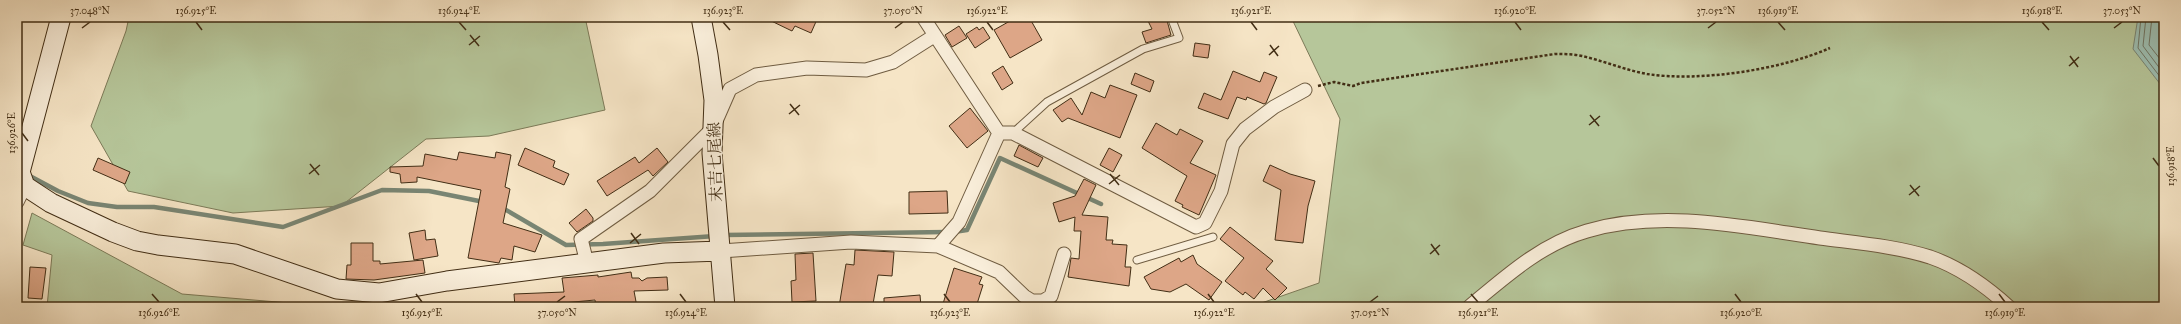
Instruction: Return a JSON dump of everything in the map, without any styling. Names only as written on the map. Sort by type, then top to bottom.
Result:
[{"type":"street","points":[[61,17],[20,172],[21,194],[51,203],[113,232],[137,241],[235,254],[337,289],[379,293],[447,281],[664,253],[721,251],[851,242],[938,246],[999,272],[1024,296],[1032,301],[1043,301],[1051,296],[1064,254]]},
{"type":"street","name":"末吉七尾線","points":[[701,17],[714,100],[712,153],[725,307]]},
{"type":"street","points":[[923,17],[934,36],[999,133]]},
{"type":"street","points":[[587,263],[580,239],[650,190],[713,128],[730,89],[756,75],[807,68],[866,70],[893,62],[934,36]]},
{"type":"street","points":[[999,133],[1013,133],[1196,227],[1204,223],[1218,197],[1233,144],[1244,129],[1274,107],[1305,90]]},
{"type":"street","points":[[938,246],[959,222],[999,133]]},
{"type":"street","points":[[1469,307],[1528,259],[1552,245],[1585,231],[1608,225],[1665,220],[1766,230],[1892,248],[1930,257],[1963,272],[2008,307]]},
{"type":"lane","points":[[1013,133],[1048,102],[1143,50],[1179,38],[1171,17]]},
{"type":"lane","points":[[1137,260],[1213,236],[1196,227]]},
{"type":"path","points":[[1305,90],[1334,82],[1353,86],[1361,83],[1555,54],[1580,56],[1647,74],[1696,77],[1770,66],[1815,55],[1830,48]]},
{"type":"green space","points":[[129,17],[585,17],[605,110],[489,136],[426,139],[341,206],[233,213],[128,191],[91,126],[126,31]]},
{"type":"green space","points":[[1291,17],[2164,17],[2164,307],[1250,307],[1319,283],[1340,119]]},
{"type":"green space","points":[[32,213],[182,294],[337,307],[47,307],[52,255],[23,245]]},
{"type":"water","points":[[2138,17],[2164,17],[2164,89],[2133,49]]},
{"type":"building","points":[[763,17],[818,17],[811,33],[795,26],[792,31]]},
{"type":"building","points":[[1017,17],[1029,17],[1042,40],[1010,58],[994,30]]},
{"type":"building","points":[[1146,17],[1166,17],[1171,35],[1146,43],[1142,32],[1152,29]]},
{"type":"building","points":[[959,26],[967,38],[952,47],[945,35]]},
{"type":"building","points":[[977,27],[979,30],[983,27],[990,38],[975,48],[966,34]]},
{"type":"building","points":[[1195,43],[1210,45],[1208,58],[1193,56]]},
{"type":"building","points":[[1003,66],[1013,83],[1002,90],[992,73]]},
{"type":"building","points":[[1233,71],[1260,82],[1264,72],[1277,77],[1266,103],[1264,104],[1247,97],[1246,100],[1237,97],[1228,119],[1198,108],[1204,93],[1221,100]]},
{"type":"building","points":[[1135,73],[1154,81],[1150,92],[1131,84]]},
{"type":"building","points":[[1110,85],[1137,95],[1120,138],[1068,118],[1062,122],[1053,110],[1071,98],[1082,115],[1091,92],[1105,98]]},
{"type":"building","points":[[970,108],[988,131],[967,148],[949,126]]},
{"type":"building","points":[[1156,123],[1177,135],[1180,129],[1203,141],[1190,163],[1216,175],[1199,215],[1182,207],[1183,205],[1175,201],[1187,176],[1142,148]]},
{"type":"building","points":[[1019,145],[1043,158],[1038,167],[1014,156]]},
{"type":"building","points":[[525,148],[555,161],[553,167],[569,174],[564,185],[518,165]]},
{"type":"building","points":[[657,148],[668,162],[653,176],[648,170],[607,196],[597,181],[635,157],[639,163]]},
{"type":"building","points":[[1109,148],[1122,155],[1113,172],[1100,165]]},
{"type":"building","points":[[459,152],[495,158],[496,152],[511,155],[505,187],[510,189],[503,223],[542,235],[535,252],[514,246],[512,260],[501,258],[499,263],[468,258],[481,190],[417,177],[417,182],[401,183],[400,174],[390,172],[390,167],[423,166],[425,154],[457,160]]},
{"type":"building","points":[[98,158],[130,172],[125,184],[93,170]]},
{"type":"building","points":[[1270,165],[1290,174],[1315,181],[1308,206],[1303,243],[1275,240],[1281,190],[1263,181]]},
{"type":"building","points":[[1084,179],[1096,185],[1082,215],[1108,217],[1106,240],[1113,240],[1112,244],[1127,245],[1125,267],[1131,267],[1129,286],[1068,277],[1071,258],[1079,259],[1081,231],[1074,231],[1075,217],[1059,222],[1053,203],[1075,196]]},
{"type":"building","points":[[947,191],[948,213],[909,214],[909,192]]},
{"type":"building","points":[[586,209],[593,218],[593,221],[577,232],[569,223]]},
{"type":"building","points":[[1230,227],[1273,261],[1266,269],[1287,288],[1275,300],[1263,288],[1254,299],[1245,292],[1243,295],[1225,281],[1244,258],[1220,239]]},
{"type":"building","points":[[425,230],[426,240],[435,239],[438,256],[414,260],[409,233]]},
{"type":"building","points":[[351,243],[373,243],[373,261],[380,261],[380,264],[423,260],[425,273],[374,280],[346,279],[347,265],[351,265]]},
{"type":"building","points":[[855,250],[894,252],[892,276],[878,275],[873,304],[868,303],[867,307],[839,307],[846,264],[854,265]]},
{"type":"building","points":[[813,253],[816,301],[792,302],[791,281],[796,280],[795,254]]},
{"type":"building","points":[[1193,255],[1197,264],[1222,282],[1209,300],[1186,284],[1170,292],[1151,289],[1144,277],[1179,258],[1181,262]]},
{"type":"building","points":[[30,267],[46,268],[42,299],[28,298]]},
{"type":"building","points":[[954,268],[982,277],[979,284],[983,285],[976,307],[942,307]]},
{"type":"building","points":[[631,272],[632,278],[639,278],[642,281],[647,278],[667,277],[668,290],[634,291],[637,307],[596,307],[595,300],[552,304],[552,307],[515,307],[514,294],[564,292],[562,278],[598,275],[598,277]]},
{"type":"building","points":[[920,295],[921,307],[884,307],[884,298]]},
{"type":"waterway","points":[[954,232],[967,230],[1000,158],[1101,204]]},
{"type":"waterway","points":[[28,175],[58,191],[88,203],[117,207],[154,207],[283,227],[382,190],[429,191],[484,202]]},
{"type":"waterway","points":[[501,207],[566,245],[603,244],[715,236]]},
{"type":"waterway","points":[[724,235],[947,232]]}]
